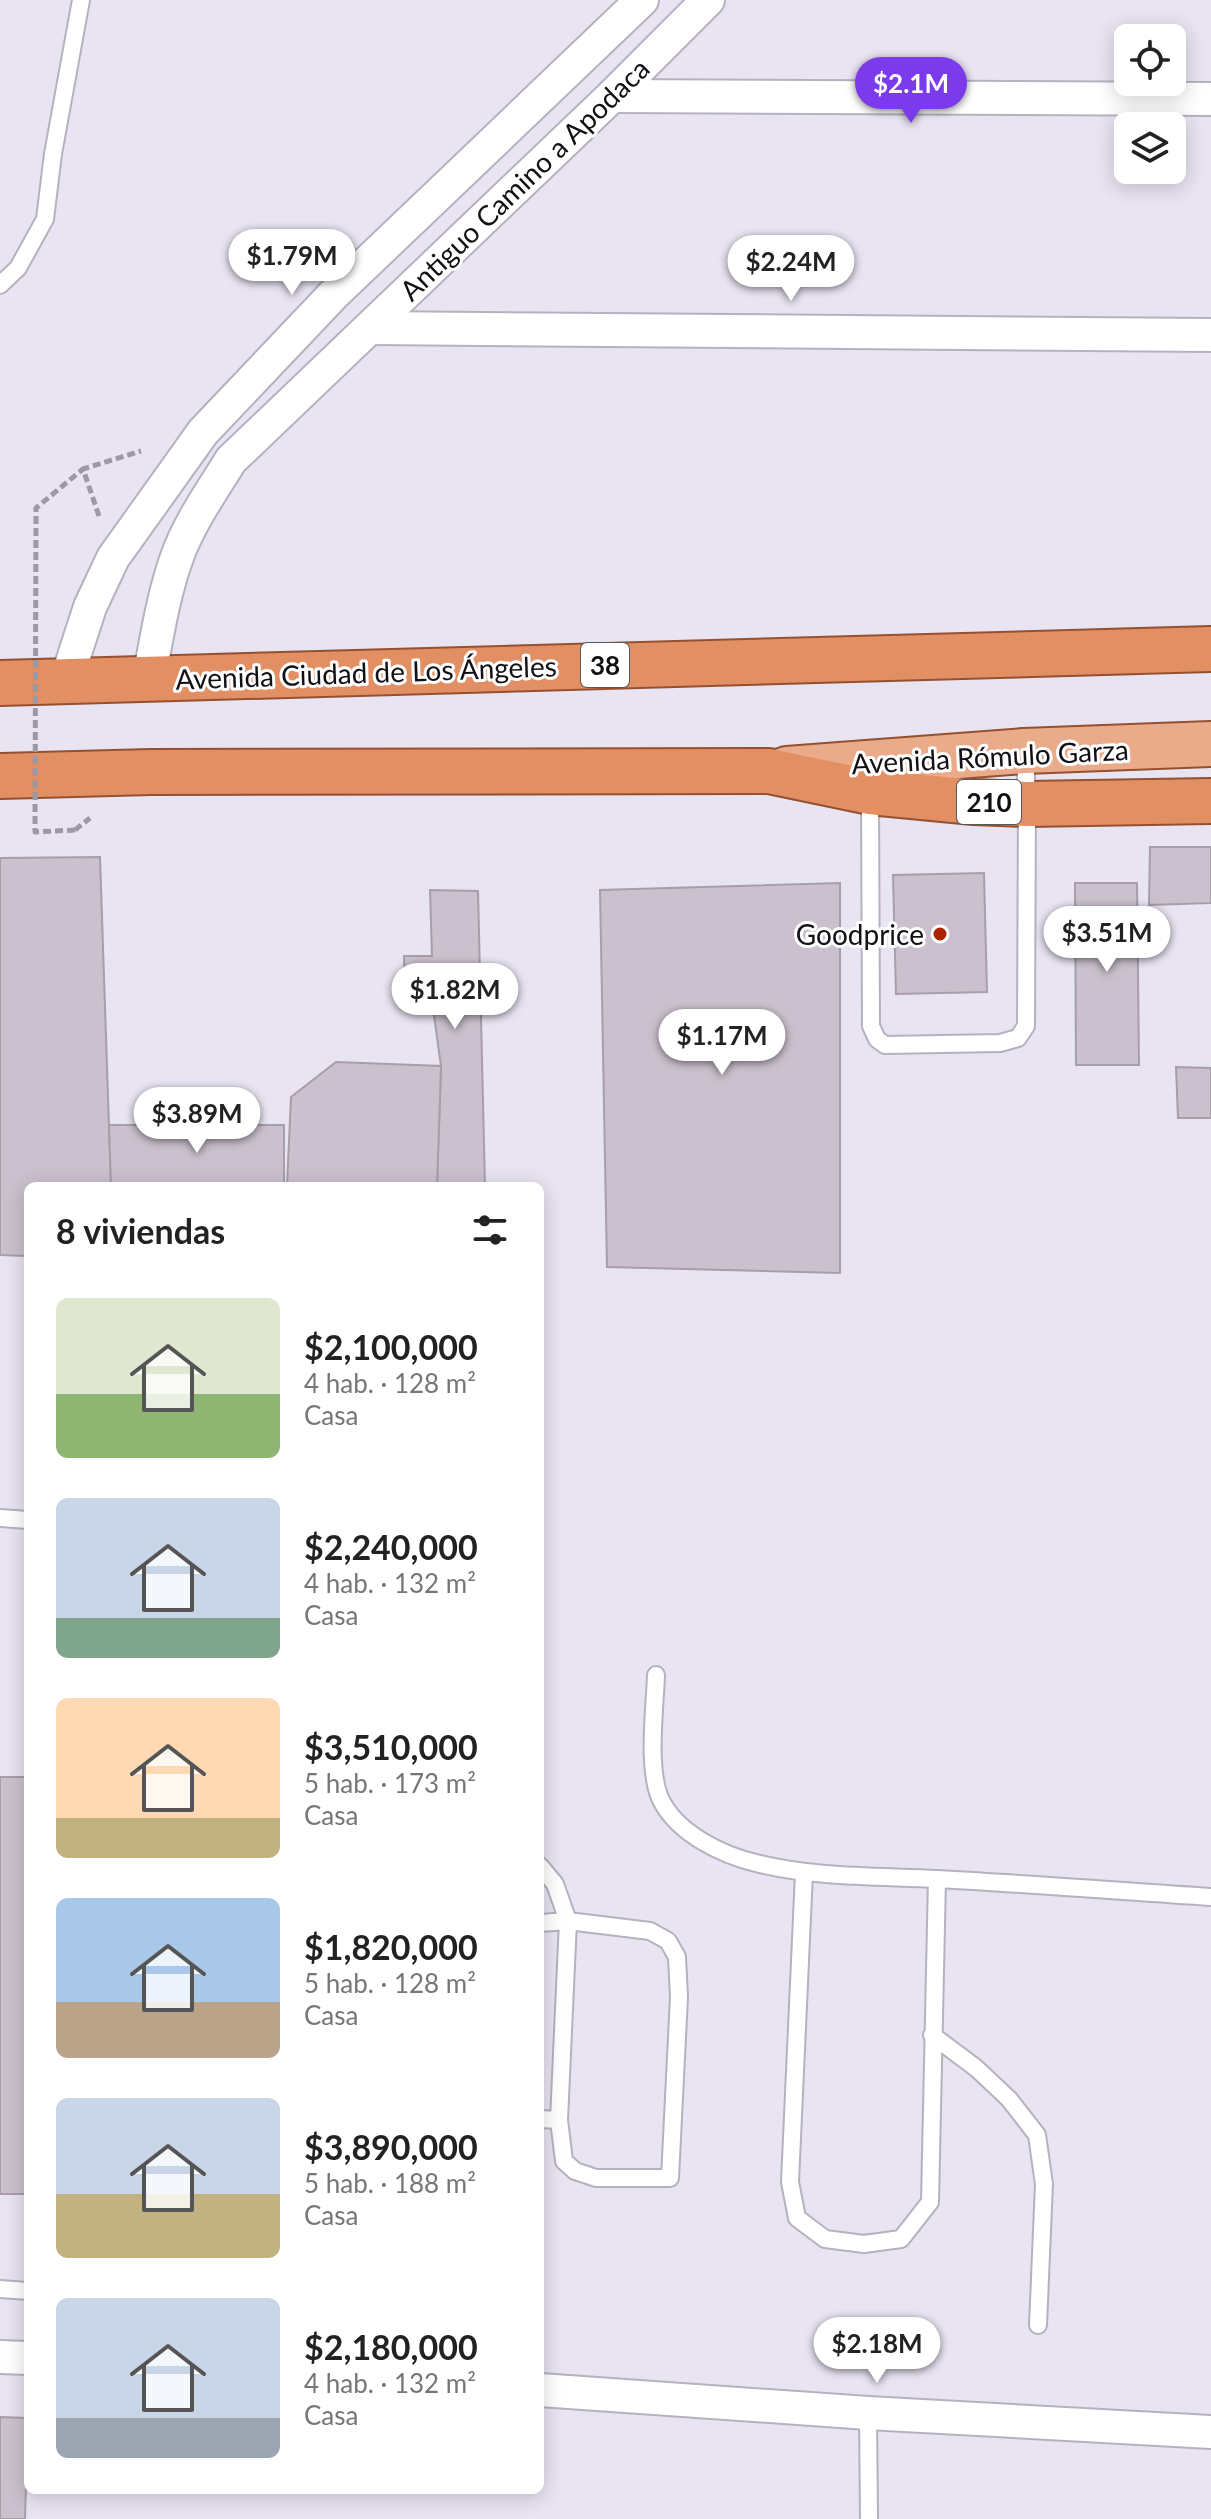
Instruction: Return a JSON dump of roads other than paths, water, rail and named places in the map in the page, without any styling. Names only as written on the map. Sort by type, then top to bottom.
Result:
[{"type":"highway","name":"Avenida Ciudad de Los Ángeles","points":[[0,683],[1211,649]]},
{"type":"highway","name":"210","points":[[0,776],[151,772],[769,771],[870,777],[974,802],[1211,801]]},
{"type":"main road","name":"Avenida Rómulo Garza","points":[[870,777],[1024,751],[1211,744]]},
{"type":"street","name":"Antiguo Camino a Apodaca","points":[[66,681],[90,607],[113,558],[203,432],[333,295],[642,0]]},
{"type":"street","name":"Antiguo Camino a Apodaca","points":[[149,678],[177,555],[231,460],[612,96],[708,0]]},
{"type":"street","points":[[612,96],[1211,99]]},
{"type":"street","points":[[370,328],[1211,335]]},
{"type":"street","points":[[0,2357],[24,2358]]},
{"type":"street","points":[[544,2390],[868,2413],[1211,2432]]},
{"type":"lane","points":[[0,285],[18,268],[45,219],[53,154],[81,0]]},
{"type":"lane","points":[[870,777],[871,1026],[877,1039],[885,1045],[1000,1043],[1018,1038],[1026,1026],[1027,804],[1024,751]]},
{"type":"lane","points":[[0,1518],[24,1520]]},
{"type":"lane","points":[[656,1675],[653,1767],[661,1801],[685,1830],[714,1848],[753,1863],[804,1873],[1211,1897]]},
{"type":"lane","points":[[544,1871],[555,1884],[568,1921],[559,2120],[564,2161],[575,2171],[596,2178],[670,2178],[679,1997],[677,1957],[668,1941],[650,1931],[568,1921],[544,1923]]},
{"type":"lane","points":[[804,1873],[790,2182],[797,2218],[825,2239],[864,2244],[901,2239],[930,2202],[937,1879]]},
{"type":"lane","points":[[932,2035],[976,2068],[1009,2099],[1037,2135],[1044,2184],[1038,2325]]},
{"type":"lane","points":[[544,2119],[559,2120]]},
{"type":"lane","points":[[0,2289],[24,2291]]},
{"type":"lane","points":[[868,2413],[869,2519]]},
{"type":"place","name":"Goodprice","points":[[940,934]]}]
